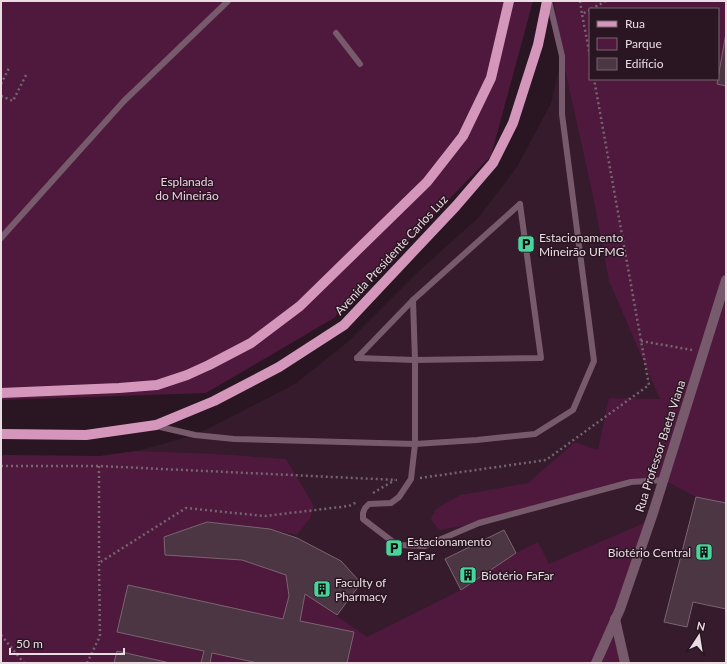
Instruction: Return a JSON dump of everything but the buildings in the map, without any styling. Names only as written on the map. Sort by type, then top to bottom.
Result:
[{"type":"main road","name":"Avenida Presidente Carlos Luz","points":[[28,392],[157,385],[204,368],[251,343],[300,306],[427,182],[463,136],[491,78],[509,1]]},
{"type":"main road","name":"Avenida Presidente Carlos Luz","points":[[1,434],[86,436],[156,426],[214,401],[272,370],[344,325],[456,206],[493,163],[513,123],[538,45],[548,1]]},
{"type":"main road","points":[[1,393],[28,392]]},
{"type":"main road","points":[[1,398],[28,392]]},
{"type":"street","name":"Rua Professor Baeta Viana","points":[[596,663],[615,619],[633,571],[664,480],[726,280]]},
{"type":"street","points":[[615,619],[626,663]]},
{"type":"lane","points":[[1,238],[124,101],[228,1]]},
{"type":"lane","points":[[156,426],[195,435],[234,439],[415,444],[535,434],[573,410],[594,361],[562,114],[562,56],[548,1]]},
{"type":"lane","points":[[336,33],[360,64]]},
{"type":"lane","points":[[520,204],[541,358],[415,360],[357,358],[413,300],[520,204]]},
{"type":"lane","points":[[413,300],[415,444],[411,479],[399,498],[391,503],[369,504],[363,513],[364,519],[397,545],[425,546],[479,523],[631,482],[664,480]]},
{"type":"path","points":[[580,1],[589,51]]},
{"type":"path","points":[[593,8],[606,1]]},
{"type":"path","points":[[582,14],[589,10]]},
{"type":"path","points":[[1,84],[10,68]]},
{"type":"path","points":[[1,96],[13,101],[26,75]]},
{"type":"path","points":[[1,466],[99,466],[395,480],[546,460],[649,385],[594,80]]},
{"type":"path","points":[[641,341],[704,353]]},
{"type":"path","points":[[87,663],[100,636],[99,466]]},
{"type":"path","points":[[369,495],[395,480]]},
{"type":"path","points":[[99,563],[186,508],[265,516],[349,506],[362,499]]},
{"type":"path","points":[[1,635],[24,663]]},
{"type":"shaded area","points":[[547,1],[726,1],[726,663],[1,663],[1,455],[100,456],[137,451],[195,435],[295,384],[349,341],[419,271],[479,217],[517,167],[551,103],[562,56]]},
{"type":"green space","name":"Esplanada do Mineirão","points":[[1,1],[533,1],[491,156],[334,318],[206,393],[1,400]]},
{"type":"green space","points":[[554,1],[726,1],[726,503],[696,497],[664,480],[631,482],[479,523],[440,530],[431,519],[435,510],[460,495],[528,483],[575,442],[598,450],[609,398],[660,399],[609,281],[593,196],[562,56]]},
{"type":"green space","points":[[137,451],[217,454],[286,459],[314,506],[310,518],[297,535],[270,529],[207,522],[164,537],[166,555],[242,560],[286,575],[289,596],[283,619],[128,585],[117,632],[204,651],[201,663],[1,663],[1,455],[100,456]]},
{"type":"green space","points":[[651,520],[596,663],[347,663],[354,632],[300,621],[305,594],[367,637],[461,590],[516,553],[538,542],[549,564]]},
{"type":"green space","points":[[614,634],[620,663],[602,663],[603,660]]},
{"type":"green space","points":[[212,653],[258,663],[210,663]]},
{"type":"place","name":"Estacionamento Mineirão UFMG","points":[[526,244]]},
{"type":"place","name":"Estacionamento FaFar","points":[[394,548]]},
{"type":"place","name":"Biotério Central","points":[[704,552]]},
{"type":"place","name":"Biotério FaFar","points":[[468,575]]},
{"type":"place","name":"Faculty of Pharmacy","points":[[322,589]]}]
